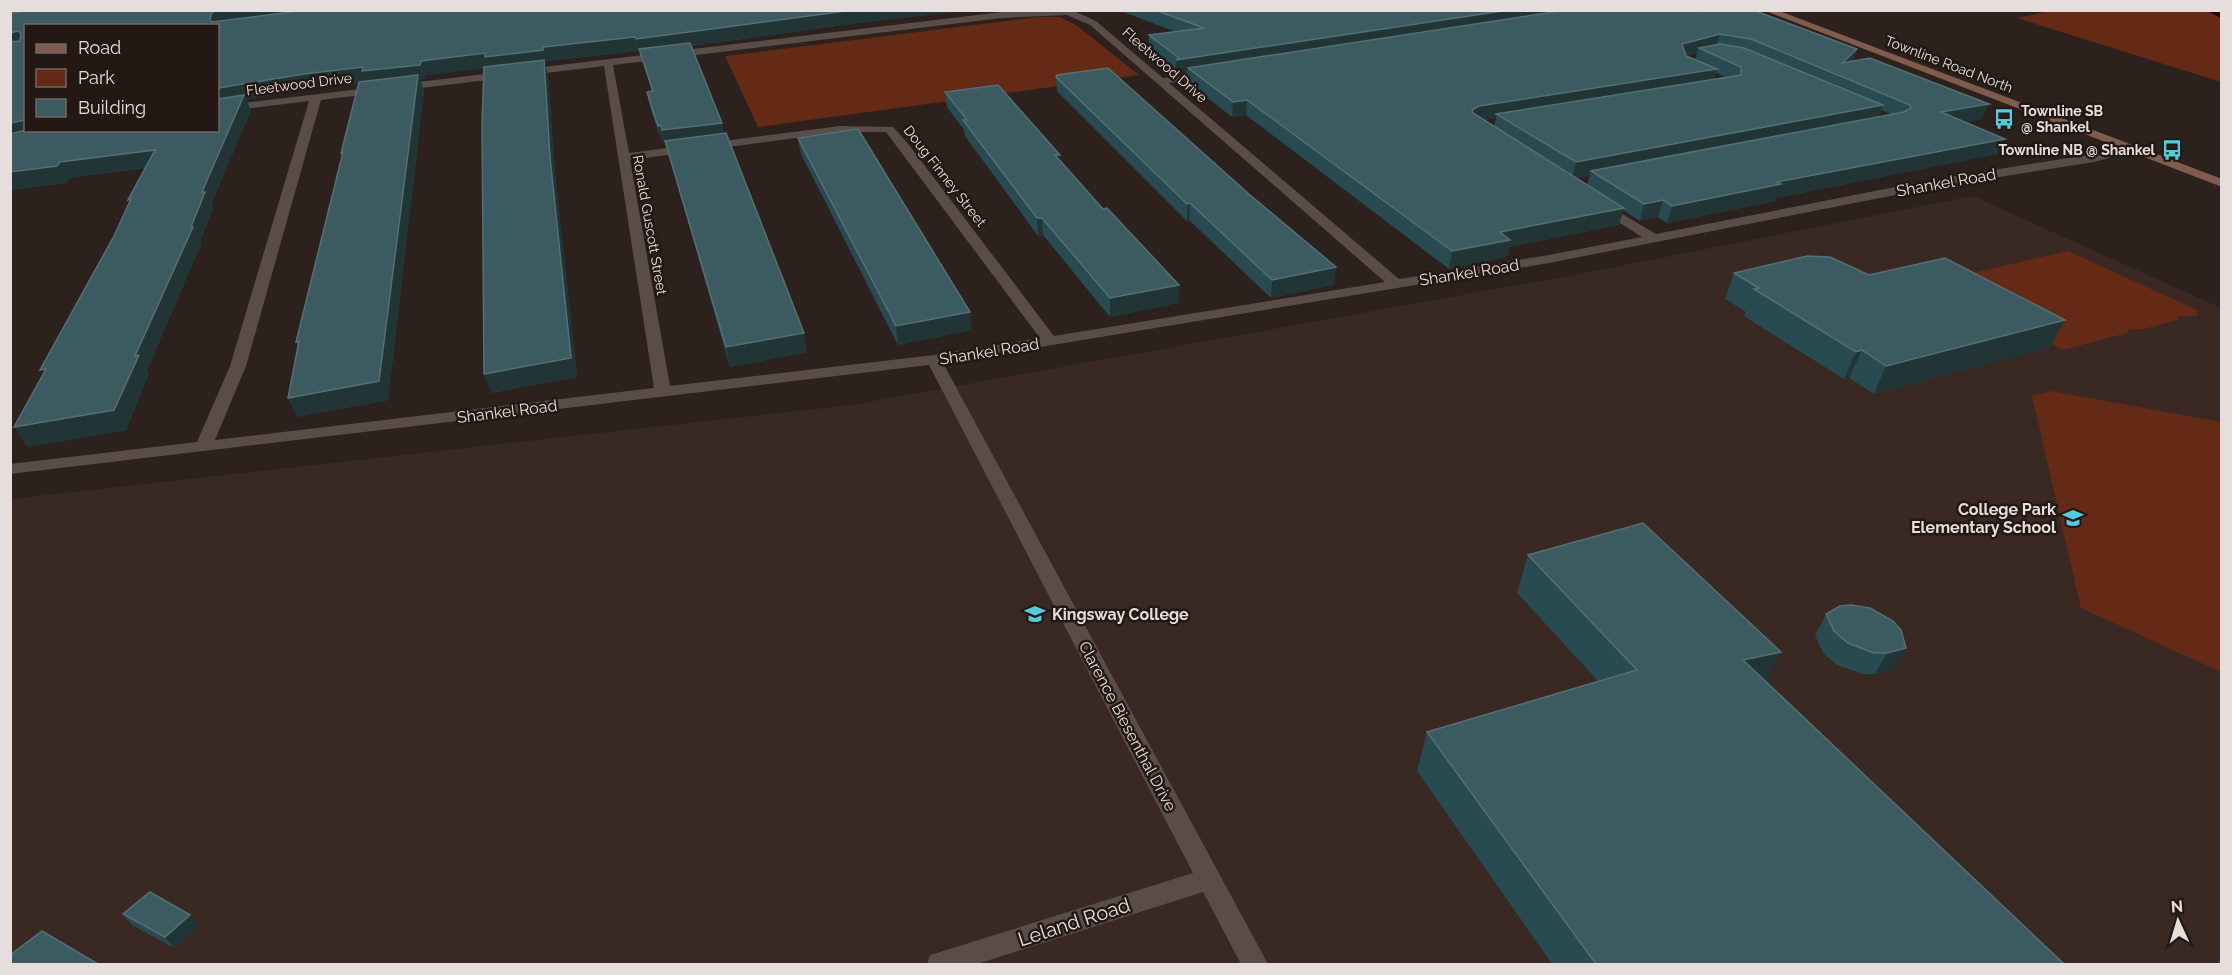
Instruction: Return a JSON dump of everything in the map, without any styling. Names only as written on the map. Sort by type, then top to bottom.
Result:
[{"type":"main road","name":"Townline Road North","points":[[1767,10],[2222,183]]},
{"type":"street","name":"Fleetwood Drive","points":[[219,109],[1002,15],[1068,12],[1093,23],[1396,284]]},
{"type":"street","name":"Ronald Guscott Street","points":[[608,62],[663,392]]},
{"type":"street","points":[[1161,81],[1220,72]]},
{"type":"street","points":[[10,469],[203,447],[238,366],[316,97]]},
{"type":"street","name":"Doug Finney Street","points":[[624,157],[840,129],[889,129],[906,147],[1050,341]]},
{"type":"street","name":"Shankel Road","points":[[203,447],[934,360],[1550,259],[1936,183],[2094,158],[2132,149]]},
{"type":"street","points":[[1588,197],[1653,238]]},
{"type":"street","name":"Clarence Biesenthal Drive","points":[[934,360],[1255,964]]},
{"type":"street","name":"Leland Road","points":[[940,964],[1209,879]]},
{"type":"shaded area","name":"Kingsway College","points":[[1973,196],[2221,308],[2221,964],[11,964],[10,499],[851,405],[1579,274]]},
{"type":"green space","points":[[2050,11],[2221,11],[2221,82],[2017,18]]},
{"type":"green space","points":[[1039,17],[1060,17],[1076,25],[1139,75],[758,127],[725,56]]},
{"type":"green space","points":[[2068,251],[2197,310],[2197,316],[2178,316],[2177,320],[2144,329],[2130,329],[2127,333],[2063,350],[1934,282]]},
{"type":"green space","points":[[2051,391],[2221,422],[2221,672],[2081,608],[2032,396]]},
{"type":"building","points":[[33,10],[221,10],[212,12],[210,20],[212,22],[306,10],[853,10],[636,39],[635,37],[543,47],[543,50],[485,57],[485,53],[421,61],[420,65],[362,71],[363,67],[304,74],[219,88],[219,24],[24,24],[24,120],[10,123],[10,42],[20,41],[21,33],[18,31],[10,33],[10,13]]},
{"type":"building","points":[[1155,10],[1509,10],[1176,60],[1179,58],[1149,35],[1204,28]]},
{"type":"building","points":[[1566,10],[1695,10],[1698,12],[1753,10],[1857,49],[1842,63],[1870,58],[1989,104],[1941,112],[2005,139],[1777,182],[1781,184],[1672,206],[1663,200],[1644,204],[1591,171],[1904,112],[1911,108],[1910,105],[1751,39],[1720,34],[1682,44],[1686,56],[1717,69],[1479,106],[1472,110],[1473,113],[1624,208],[1500,232],[1510,240],[1452,251],[1247,100],[1233,102],[1188,68]]},
{"type":"building","points":[[690,43],[722,123],[662,130],[661,125],[658,126],[647,92],[653,91],[639,49]]},
{"type":"building","points":[[1720,44],[1744,48],[1883,105],[1576,162],[1496,114],[1741,75],[1741,67],[1699,48]]},
{"type":"building","points":[[544,60],[550,157],[571,358],[484,374],[482,124],[484,67]]},
{"type":"building","points":[[1108,68],[1250,195],[1336,267],[1272,280],[1190,203],[1187,204],[1056,77],[1057,75]]},
{"type":"building","points":[[418,75],[379,381],[288,398],[299,341],[296,342],[359,82]]},
{"type":"building","points":[[998,85],[1060,155],[1055,155],[1103,209],[1107,208],[1179,285],[1110,298],[1042,218],[1037,218],[963,120],[967,120],[945,92]]},
{"type":"building","points":[[244,95],[202,192],[205,192],[191,227],[193,227],[135,356],[139,355],[114,410],[14,427],[46,369],[40,370],[114,236],[131,199],[128,200],[155,150],[60,162],[57,166],[10,172],[10,134],[24,130],[219,132],[219,99]]},
{"type":"building","points":[[858,129],[970,312],[896,326],[798,138]]},
{"type":"building","points":[[726,133],[804,333],[726,347],[665,141]]},
{"type":"building","points":[[1807,256],[1830,257],[1869,275],[1945,258],[2065,320],[1886,366],[1862,350],[1856,352],[1754,289],[1759,288],[1734,273]]},
{"type":"building","points":[[1643,523],[1781,652],[1743,660],[2064,964],[1596,964],[1427,732],[1637,670],[1528,555]]},
{"type":"building","points":[[1840,606],[1870,608],[1893,621],[1901,630],[1906,648],[1887,653],[1874,653],[1848,643],[1834,631],[1826,614]]},
{"type":"building","points":[[150,892],[190,915],[165,937],[123,914]]},
{"type":"building","points":[[42,931],[98,964],[10,964],[10,955]]},
{"type":"waterway","points":[[2212,10],[2222,15]]},
{"type":"place","name":"Townline SB @ Shankel","points":[[2004,119]]},
{"type":"place","name":"Townline NB @ Shankel","points":[[2172,150]]},
{"type":"place","name":"College Park Elementary School","points":[[2073,518]]},
{"type":"place","name":"Kingsway College","points":[[1035,614]]}]
